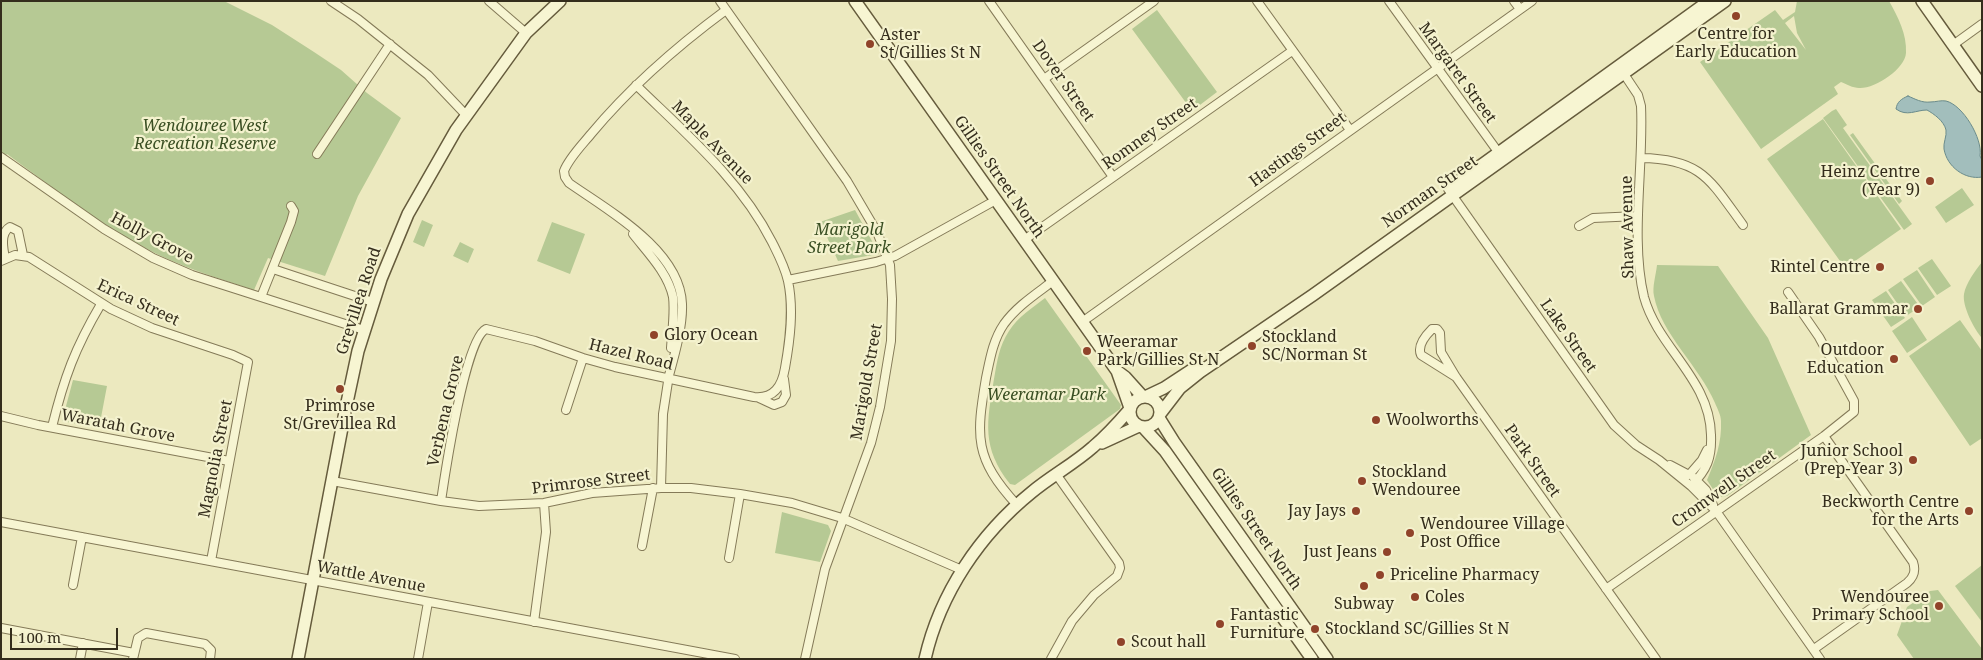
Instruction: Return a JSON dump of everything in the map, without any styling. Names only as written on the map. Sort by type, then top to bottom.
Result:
[{"type":"main road","name":"Grevillea Road","points":[[298,659],[345,412],[364,330],[373,302],[408,214],[441,155],[466,116],[526,33],[560,1]]},
{"type":"main road","name":"Gillies Street North","points":[[855,1],[1117,371],[1130,409]]},
{"type":"main road","name":"Norman Street","points":[[1621,70],[1709,1]]},
{"type":"main road","name":"Norman Street","points":[[1159,416],[1180,388],[1200,372],[1621,70],[1724,1]]},
{"type":"main road","points":[[1922,1],[1982,86]]},
{"type":"main road","name":"Norman Street","points":[[1144,397],[1164,388],[1344,269]]},
{"type":"main road","name":"Gillies Street North","points":[[1117,371],[1144,397]]},
{"type":"main road","points":[[925,659],[942,609],[962,570],[982,542],[1017,505],[1092,448],[1130,409],[1135,401],[1144,397],[1150,398],[1158,404],[1159,416],[1152,425],[1141,427],[1092,448]]},
{"type":"main road","points":[[1130,409],[1132,420],[1141,427]]},
{"type":"main road","name":"Gillies Street North","points":[[1159,416],[1327,659]]},
{"type":"main road","name":"Gillies Street North","points":[[1141,427],[1164,451],[1312,659]]},
{"type":"main road","points":[[1234,548],[1244,541]]},
{"type":"street","points":[[331,1],[358,19],[428,75],[466,116]]},
{"type":"street","points":[[489,1],[526,33]]},
{"type":"street","name":"Marigold Street","points":[[720,1],[848,181],[877,232],[889,258],[892,299],[891,341],[880,407],[860,477],[842,518],[825,568],[805,659]]},
{"type":"street","name":"Dover Street","points":[[989,1],[1113,177]]},
{"type":"street","points":[[1044,78],[1154,1]]},
{"type":"street","points":[[1257,1],[1350,130]]},
{"type":"street","name":"Margaret Street","points":[[1389,1],[1436,69],[1501,156]]},
{"type":"street","points":[[1514,1],[1520,10]]},
{"type":"street","name":"Hastings Street","points":[[1082,322],[1532,1]]},
{"type":"street","points":[[642,546],[657,488],[668,379],[673,308],[671,290],[663,273],[625,223],[596,200],[570,184],[564,176],[565,168],[636,85],[678,47],[726,10]]},
{"type":"street","points":[[1954,44],[1982,24]]},
{"type":"street","points":[[317,154],[390,44]]},
{"type":"street","name":"Romney Street","points":[[1024,240],[1292,51]]},
{"type":"street","name":"Shaw Avenue","points":[[1621,70],[1641,102],[1638,216],[1640,274],[1645,298],[1666,341],[1704,398],[1710,419],[1711,454],[1694,483]]},
{"type":"street","name":"Maple Avenue","points":[[636,85],[716,164],[741,192],[763,224],[778,254],[788,280],[790,324],[784,377],[780,387],[773,394]]},
{"type":"street","name":"Holly Grove","points":[[1,157],[87,219],[153,258],[192,275],[364,330]]},
{"type":"street","points":[[1641,158],[1678,162],[1699,172],[1714,187],[1743,225]]},
{"type":"street","name":"Lake Street","points":[[1450,192],[1614,425],[1636,445],[1686,478]]},
{"type":"street","points":[[788,280],[901,254],[996,200]]},
{"type":"street","points":[[261,297],[294,214],[291,206]]},
{"type":"street","points":[[1579,226],[1593,218],[1638,216]]},
{"type":"street","points":[[11,227],[18,232],[19,255],[3,259],[3,235],[6,229],[11,227]]},
{"type":"street","name":"Erica Street","points":[[19,255],[32,258],[101,304],[152,328],[233,355],[248,362]]},
{"type":"street","points":[[273,269],[373,302]]},
{"type":"street","points":[[1017,505],[994,476],[984,456],[979,426],[982,405],[991,355],[997,335],[1018,308],[1054,281]]},
{"type":"street","name":"Cromwell Street","points":[[1606,589],[1824,436],[1850,417],[1855,410],[1854,402],[1819,337],[1788,292]]},
{"type":"street","points":[[52,427],[71,361],[101,304]]},
{"type":"street","name":"Hazel Road","points":[[484,329],[490,328],[583,358],[668,379],[756,397],[765,397],[773,394]]},
{"type":"street","name":"Verbena Grove","points":[[441,501],[451,437],[465,374],[478,337],[484,329]]},
{"type":"street","name":"Park Street","points":[[1456,377],[1421,355],[1419,347],[1432,329],[1440,332],[1441,352],[1456,377],[1656,659]]},
{"type":"street","points":[[566,410],[583,358]]},
{"type":"street","name":"Magnolia Street","points":[[211,561],[248,362]]},
{"type":"street","points":[[756,397],[774,405],[781,402],[786,395],[784,377]]},
{"type":"street","name":"Waratah Grove","points":[[1,416],[229,461]]},
{"type":"street","name":"Shaw Avenue","points":[[1686,478],[1704,457],[1711,436]]},
{"type":"street","points":[[1814,649],[1907,583],[1914,572],[1913,562],[1824,436]]},
{"type":"street","points":[[1051,659],[1063,634],[1077,614],[1094,595],[1117,576],[1120,568],[1119,563],[1056,474]]},
{"type":"street","points":[[1686,478],[1694,483],[1716,511],[1820,659]]},
{"type":"street","name":"Primrose Street","points":[[332,481],[479,506],[544,503],[592,493],[657,488],[691,488],[740,494],[792,503],[842,518],[962,570]]},
{"type":"street","points":[[729,558],[740,494]]},
{"type":"street","points":[[534,622],[546,532],[544,503]]},
{"type":"street","name":"Wattle Avenue","points":[[1,522],[534,622],[697,656],[735,659]]},
{"type":"street","points":[[73,585],[82,537]]},
{"type":"street","points":[[418,659],[428,602]]},
{"type":"street","points":[[1,628],[83,643],[134,656],[138,638],[141,634],[148,633],[207,645],[211,650],[210,659]]},
{"type":"street","points":[[80,659],[83,643]]},
{"type":"green space","name":"Wendouree West Recreation Reserve","points":[[1,1],[224,1],[272,25],[314,52],[341,70],[367,93],[401,118],[358,196],[325,276],[268,258],[254,290],[199,272],[160,255],[110,228],[7,154],[1,161]]},
{"type":"green space","points":[[1797,1],[1889,1],[1899,19],[1906,53],[1895,71],[1881,82],[1857,88],[1841,82],[1834,87],[1838,94],[1761,149],[1700,62],[1775,10],[1783,20],[1795,12]],"holes":[[[1794,16],[1797,33],[1806,50],[1785,23]]]},
{"type":"green space","points":[[1157,10],[1217,92],[1192,111],[1132,29]]},
{"type":"green space","points":[[1836,109],[1847,125],[1843,128],[1912,224],[1904,230],[1823,118]]},
{"type":"green space","points":[[1823,119],[1901,229],[1845,268],[1767,159]]},
{"type":"green space","points":[[1853,133],[1902,201],[1899,204],[1850,135]]},
{"type":"green space","points":[[1962,188],[1974,205],[1946,223],[1935,207]]},
{"type":"green space","name":"Marigold Street Park","points":[[855,210],[879,254],[838,261],[820,222]]},
{"type":"green space","points":[[422,220],[433,225],[424,247],[413,242]]},
{"type":"green space","points":[[552,222],[585,234],[570,274],[537,261]]},
{"type":"green space","points":[[460,242],[474,249],[468,263],[453,256]]},
{"type":"green space","points":[[1932,259],[1951,286],[1937,295],[1918,268]]},
{"type":"green space","points":[[1982,262],[1982,338],[1969,317],[1964,294],[1969,281]]},
{"type":"green space","points":[[1657,265],[1718,266],[1768,338],[1811,435],[1727,496],[1718,497],[1707,480],[1719,444],[1720,414],[1700,376],[1672,337],[1658,310],[1654,296]]},
{"type":"green space","points":[[1917,270],[1935,297],[1922,306],[1903,279]]},
{"type":"green space","points":[[1901,281],[1920,307],[1906,316],[1888,290]]},
{"type":"green space","points":[[1886,291],[1905,318],[1891,327],[1872,300]]},
{"type":"green space","name":"Weeramar Park","points":[[1045,298],[1121,405],[1120,409],[1015,485],[1010,484],[1001,471],[990,446],[988,421],[991,394],[1003,342],[1021,317]]},
{"type":"green space","points":[[1912,317],[1927,340],[1907,353],[1892,331]]},
{"type":"green space","points":[[1960,320],[1982,351],[1982,438],[1970,446],[1909,356]]},
{"type":"green space","points":[[73,380],[107,386],[99,428],[62,421]]},
{"type":"green space","points":[[782,512],[828,525],[831,531],[820,562],[775,553]]},
{"type":"green space","points":[[1982,565],[1982,622],[1955,586]]},
{"type":"green space","points":[[1938,590],[1982,649],[1982,659],[1914,659],[1897,635],[1907,607],[1930,591]]},
{"type":"water","points":[[1908,96],[1924,102],[1946,101],[1959,109],[1975,132],[1982,160],[1982,177],[1963,174],[1953,167],[1944,149],[1946,130],[1936,116],[1927,110],[1904,113],[1896,109],[1897,104]]},
{"type":"place","name":"Centre for Early Education","points":[[1736,16]]},
{"type":"place","name":"Aster St/Gillies St N","points":[[870,44]]},
{"type":"place","name":"Heinz Centre (Year 9)","points":[[1930,181]]},
{"type":"place","name":"Rintel Centre","points":[[1880,267]]},
{"type":"place","name":"Ballarat Grammar","points":[[1918,309]]},
{"type":"place","name":"Glory Ocean","points":[[654,335]]},
{"type":"place","name":"Stockland SC/Norman St","points":[[1252,346]]},
{"type":"place","name":"Weeramar Park/Gillies St N","points":[[1087,351]]},
{"type":"place","name":"Outdoor Education","points":[[1894,359]]},
{"type":"place","name":"Primrose St/Grevillea Rd","points":[[340,389]]},
{"type":"place","name":"Woolworths","points":[[1376,420]]},
{"type":"place","name":"Junior School (Prep-Year 3)","points":[[1913,460]]},
{"type":"place","name":"Stockland Wendouree","points":[[1362,481]]},
{"type":"place","name":"Jay Jays","points":[[1356,511]]},
{"type":"place","name":"Beckworth Centre for the Arts","points":[[1969,511]]},
{"type":"place","name":"Wendouree Village Post Office","points":[[1410,533]]},
{"type":"place","name":"Just Jeans","points":[[1387,552]]},
{"type":"place","name":"Priceline Pharmacy","points":[[1380,575]]},
{"type":"place","name":"Subway","points":[[1364,586]]},
{"type":"place","name":"Coles","points":[[1415,597]]},
{"type":"place","name":"Wendouree Primary School","points":[[1939,606]]},
{"type":"place","name":"Fantastic Furniture","points":[[1220,624]]},
{"type":"place","name":"Stockland SC/Gillies St N","points":[[1315,629]]},
{"type":"place","name":"Scout hall","points":[[1121,642]]}]
